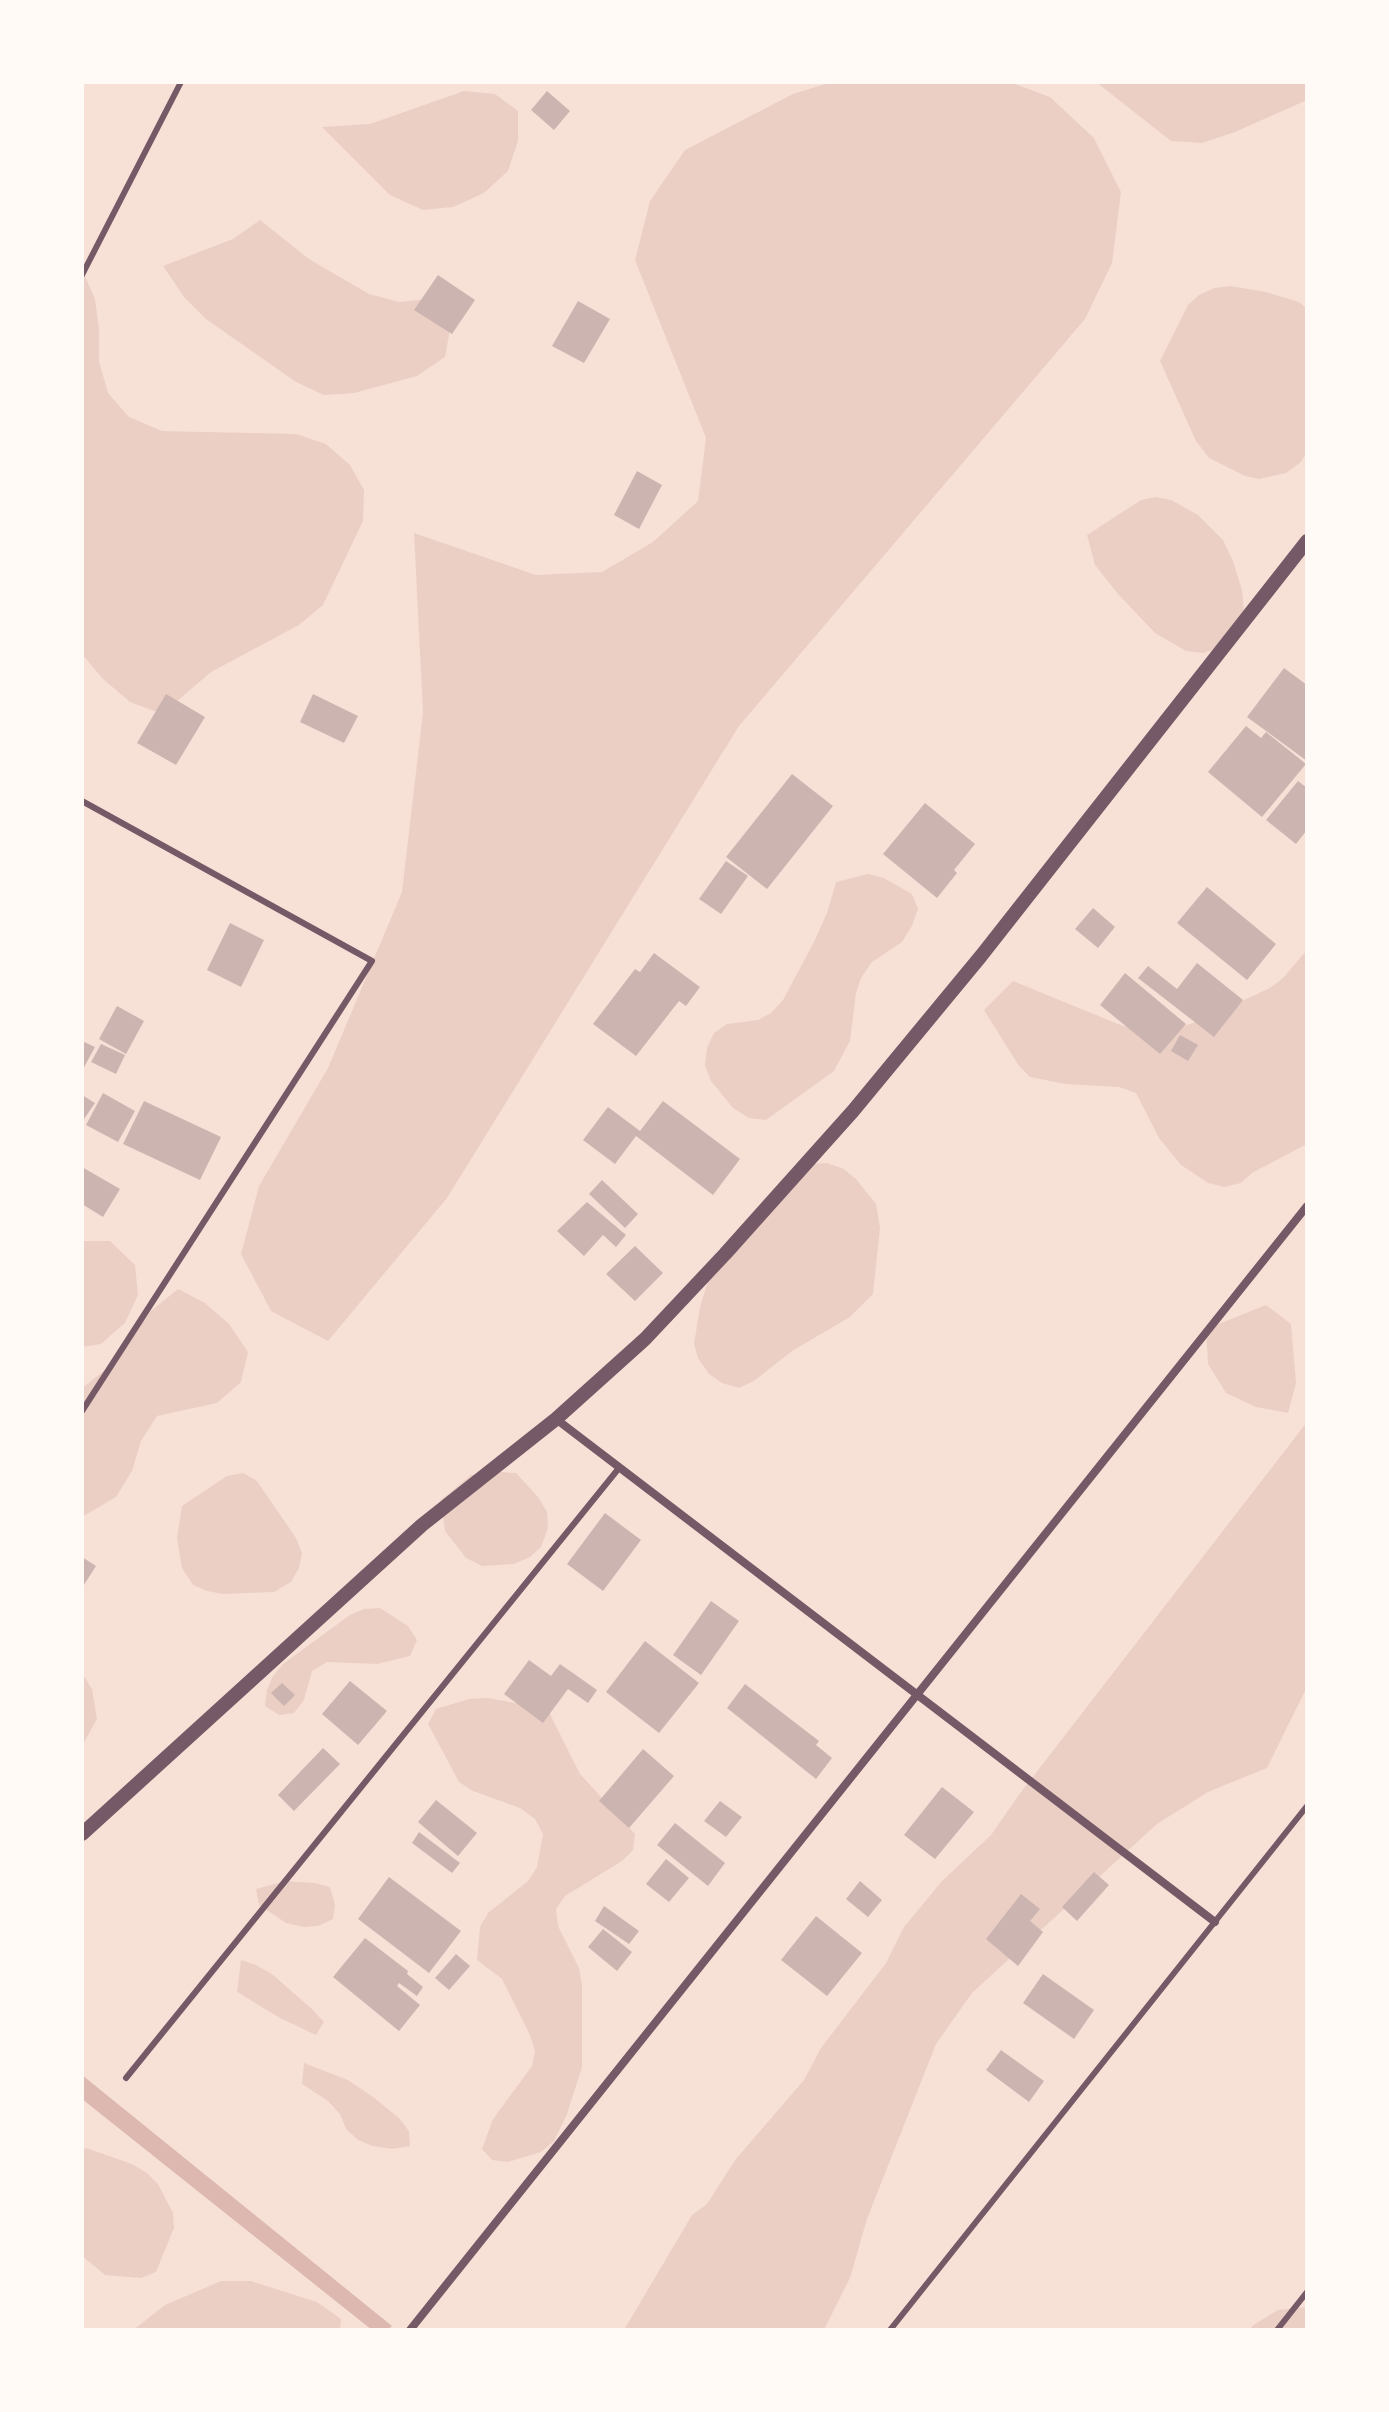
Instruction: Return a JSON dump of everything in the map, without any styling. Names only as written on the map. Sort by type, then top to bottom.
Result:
[{"type":"street","points":[[82,1834],[422,1525],[556,1419],[645,1339],[853,1111],[981,956],[1307,541]]},
{"type":"street","points":[[410,2330],[1307,1206]]},
{"type":"street","points":[[556,1419],[1215,1922]]},
{"type":"lane","points":[[82,275],[181,82]]},
{"type":"lane","points":[[82,801],[372,961],[82,1411]]},
{"type":"lane","points":[[126,2078],[619,1468]]},
{"type":"lane","points":[[890,2330],[1307,1806]]},
{"type":"lane","points":[[1277,2330],[1307,2292]]},
{"type":"shaded area","points":[[832,82],[1010,82],[1050,97],[1094,138],[1121,192],[1112,263],[1085,319],[739,726],[447,1198],[328,1341],[271,1311],[241,1254],[259,1186],[328,1068],[402,892],[423,712],[414,533],[536,575],[602,572],[653,542],[698,501],[706,438],[635,260],[650,201],[685,150],[793,94]]},
{"type":"shaded area","points":[[1096,82],[1307,82],[1307,100],[1202,143],[1171,141]]},
{"type":"shaded area","points":[[464,91],[495,94],[518,111],[518,141],[508,171],[484,193],[453,207],[423,210],[390,195],[322,127],[370,124]]},
{"type":"shaded area","points":[[260,220],[309,259],[369,294],[399,302],[429,299],[451,324],[445,357],[417,376],[354,393],[324,395],[296,382],[206,319],[184,297],[163,266],[233,239]]},
{"type":"shaded area","points":[[82,269],[95,299],[99,361],[108,393],[129,417],[162,431],[296,434],[326,444],[350,465],[364,490],[363,521],[323,605],[299,625],[211,672],[162,714],[130,702],[103,679],[82,654]]},
{"type":"shaded area","points":[[1230,286],[1266,292],[1299,302],[1307,309],[1307,452],[1301,462],[1286,473],[1259,479],[1245,476],[1209,458],[1196,441],[1160,361],[1188,305],[1214,288]]},
{"type":"shaded area","points":[[1155,497],[1171,500],[1198,515],[1223,540],[1233,561],[1242,590],[1245,622],[1222,647],[1203,653],[1186,651],[1155,633],[1095,565],[1087,535],[1141,500]]},
{"type":"shaded area","points":[[868,874],[884,878],[912,894],[918,909],[912,926],[902,942],[872,962],[861,978],[850,1041],[834,1071],[766,1120],[749,1118],[733,1108],[711,1081],[705,1065],[707,1048],[714,1033],[727,1024],[758,1020],[771,1013],[783,1000],[814,942],[836,882]]},
{"type":"shaded area","points":[[1307,950],[1307,1144],[1252,1173],[1241,1183],[1225,1187],[1208,1183],[1181,1165],[1159,1138],[1136,1093],[1119,1087],[1065,1084],[1030,1077],[1019,1066],[984,1010],[1013,981],[1123,1026],[1153,1032],[1169,1031],[1199,1021],[1270,988]]},
{"type":"shaded area","points":[[827,1163],[844,1169],[856,1179],[876,1204],[880,1228],[873,1294],[850,1317],[792,1351],[754,1381],[739,1388],[722,1383],[709,1374],[698,1358],[694,1344],[700,1307],[715,1259],[812,1164]]},
{"type":"shaded area","points":[[82,1241],[110,1241],[135,1265],[138,1295],[125,1323],[101,1344],[82,1347]]},
{"type":"shaded area","points":[[178,1289],[205,1303],[229,1324],[248,1352],[241,1382],[217,1403],[157,1416],[141,1441],[132,1471],[116,1497],[82,1517],[82,1388],[110,1366],[151,1311]]},
{"type":"shaded area","points":[[1266,1305],[1291,1324],[1296,1383],[1288,1413],[1256,1407],[1226,1393],[1208,1364],[1206,1329]]},
{"type":"shaded area","points":[[1307,1422],[1307,1687],[1267,1768],[1208,1792],[1157,1824],[972,1993],[936,2044],[867,2219],[850,2278],[824,2330],[624,2330],[692,2215],[707,2204],[735,2160],[804,2080],[821,2048],[886,1963],[904,1927],[942,1881],[991,1835]]},
{"type":"shaded area","points":[[243,1473],[257,1481],[296,1538],[302,1553],[299,1568],[291,1582],[274,1592],[223,1594],[207,1591],[193,1585],[182,1568],[177,1538],[182,1506],[227,1476]]},
{"type":"shaded area","points":[[516,1473],[538,1497],[547,1512],[548,1528],[541,1547],[530,1557],[514,1564],[482,1566],[466,1558],[445,1531],[441,1500],[471,1475]]},
{"type":"shaded area","points":[[380,1608],[408,1626],[417,1640],[410,1656],[377,1664],[327,1662],[312,1671],[304,1700],[294,1713],[279,1715],[265,1706],[273,1676],[283,1664],[350,1615],[364,1609]]},
{"type":"shaded area","points":[[82,1673],[92,1689],[97,1719],[82,1746]]},
{"type":"shaded area","points":[[488,1698],[536,1707],[550,1714],[580,1774],[635,1834],[633,1850],[622,1861],[565,1896],[556,1909],[558,1926],[579,1968],[582,1985],[582,2067],[567,2114],[554,2141],[541,2152],[508,2162],[492,2160],[482,2149],[493,2119],[532,2066],[535,2051],[502,1979],[477,1960],[480,1927],[488,1913],[528,1881],[537,1867],[543,1834],[535,1819],[520,1808],[473,1791],[459,1782],[428,1724],[436,1709],[469,1699]]},
{"type":"shaded area","points":[[285,1881],[330,1887],[335,1905],[333,1919],[318,1926],[304,1927],[286,1923],[259,1905],[256,1889]]},
{"type":"shaded area","points":[[241,1960],[272,1974],[313,2010],[324,2022],[316,2035],[237,1992]]},
{"type":"shaded area","points":[[304,2063],[348,2080],[373,2097],[399,2118],[409,2131],[410,2146],[392,2149],[358,2140],[346,2129],[340,2114],[328,2101],[302,2084]]},
{"type":"shaded area","points":[[82,2075],[392,2326],[387,2330],[372,2330],[82,2099]]},
{"type":"shaded area","points":[[86,2148],[132,2164],[158,2184],[173,2213],[174,2228],[156,2272],[141,2278],[105,2275],[82,2256],[82,2150]]},
{"type":"shaded area","points":[[221,2281],[251,2281],[317,2302],[341,2319],[340,2330],[133,2330],[165,2305]]},
{"type":"shaded area","points":[[1307,2307],[1307,2330],[1251,2330],[1252,2326],[1278,2310]]},
{"type":"building","points":[[547,91],[570,111],[554,130],[531,110]]},
{"type":"building","points":[[438,275],[475,300],[452,334],[414,310]]},
{"type":"building","points":[[578,301],[610,319],[584,363],[552,346]]},
{"type":"building","points":[[637,471],[662,485],[639,529],[614,515]]},
{"type":"building","points":[[1284,668],[1307,685],[1307,761],[1247,717]]},
{"type":"building","points":[[166,694],[205,717],[176,765],[137,743]]},
{"type":"building","points":[[313,694],[358,716],[344,743],[300,722]]},
{"type":"building","points":[[1246,726],[1261,738],[1266,732],[1306,764],[1262,817],[1208,772]]},
{"type":"building","points":[[792,774],[833,806],[767,889],[726,857]]},
{"type":"building","points":[[1298,781],[1307,788],[1307,830],[1296,844],[1266,820]]},
{"type":"building","points":[[925,803],[975,844],[937,898],[883,854]]},
{"type":"building","points":[[726,861],[748,876],[721,914],[699,899]]},
{"type":"building","points":[[1207,887],[1276,944],[1247,980],[1177,923]]},
{"type":"building","points":[[1093,908],[1115,927],[1098,948],[1075,929]]},
{"type":"building","points":[[230,923],[264,940],[241,987],[207,970]]},
{"type":"building","points":[[654,953],[700,987],[686,1006],[679,1001],[636,1056],[593,1024],[635,969],[640,972]]},
{"type":"building","points":[[1197,963],[1243,1000],[1214,1037],[1138,978],[1148,966],[1177,989]]},
{"type":"building","points":[[1125,973],[1186,1024],[1160,1054],[1100,1005]]},
{"type":"building","points":[[117,1006],[144,1021],[126,1054],[99,1039]]},
{"type":"building","points":[[1180,1035],[1198,1045],[1188,1061],[1171,1051]]},
{"type":"building","points":[[82,1041],[95,1047],[82,1071]]},
{"type":"building","points":[[101,1044],[125,1055],[116,1074],[91,1062]]},
{"type":"building","points":[[103,1093],[135,1111],[118,1142],[86,1125]]},
{"type":"building","points":[[82,1095],[95,1103],[82,1122]]},
{"type":"building","points":[[144,1101],[221,1137],[200,1180],[123,1144]]},
{"type":"building","points":[[663,1101],[740,1159],[713,1195],[636,1136],[615,1164],[583,1140],[608,1107],[640,1131]]},
{"type":"building","points":[[82,1167],[120,1189],[103,1217],[82,1204]]},
{"type":"building","points":[[602,1180],[638,1214],[625,1228],[589,1194]]},
{"type":"building","points":[[587,1202],[626,1235],[616,1247],[603,1235],[584,1256],[557,1231]]},
{"type":"building","points":[[635,1246],[663,1273],[635,1301],[606,1274]]},
{"type":"building","points":[[605,1513],[641,1540],[603,1591],[567,1564]]},
{"type":"building","points":[[82,1557],[96,1566],[82,1588]]},
{"type":"building","points":[[711,1601],[739,1621],[701,1675],[673,1655]]},
{"type":"building","points":[[645,1641],[699,1683],[659,1733],[606,1692]]},
{"type":"building","points":[[529,1660],[551,1676],[560,1664],[597,1690],[588,1703],[568,1689],[543,1723],[504,1694]]},
{"type":"building","points":[[350,1681],[387,1711],[358,1745],[322,1714]]},
{"type":"building","points":[[282,1683],[295,1695],[284,1706],[271,1693]]},
{"type":"building","points":[[745,1684],[819,1741],[816,1745],[832,1758],[816,1779],[727,1708]]},
{"type":"building","points":[[323,1748],[340,1764],[294,1811],[278,1795]]},
{"type":"building","points":[[643,1749],[674,1776],[629,1828],[599,1801]]},
{"type":"building","points":[[942,1787],[974,1812],[935,1859],[904,1835]]},
{"type":"building","points":[[436,1800],[477,1833],[458,1856],[418,1822]]},
{"type":"building","points":[[720,1801],[742,1817],[726,1837],[704,1821]]},
{"type":"building","points":[[675,1823],[725,1863],[708,1886],[657,1845]]},
{"type":"building","points":[[419,1832],[460,1863],[452,1873],[412,1843]]},
{"type":"building","points":[[666,1859],[689,1878],[669,1902],[646,1884]]},
{"type":"building","points":[[1094,1872],[1109,1885],[1077,1921],[1062,1907]]},
{"type":"building","points":[[389,1877],[461,1931],[429,1973],[358,1919]]},
{"type":"building","points":[[860,1881],[882,1900],[868,1917],[846,1899]]},
{"type":"building","points":[[1021,1894],[1040,1909],[1030,1921],[1043,1932],[1018,1966],[986,1939]]},
{"type":"building","points":[[604,1906],[639,1931],[629,1944],[595,1921]]},
{"type":"building","points":[[816,1916],[862,1953],[827,1996],[781,1960]]},
{"type":"building","points":[[603,1929],[632,1952],[617,1971],[588,1947]]},
{"type":"building","points":[[365,1938],[408,1971],[407,1974],[423,1987],[417,1996],[399,1983],[397,1986],[420,2005],[399,2031],[333,1977]]},
{"type":"building","points":[[456,1954],[470,1966],[449,1990],[435,1978]]},
{"type":"building","points":[[1043,1974],[1094,2010],[1074,2039],[1023,2003]]},
{"type":"building","points":[[1001,2050],[1044,2081],[1029,2102],[986,2070]]}]
